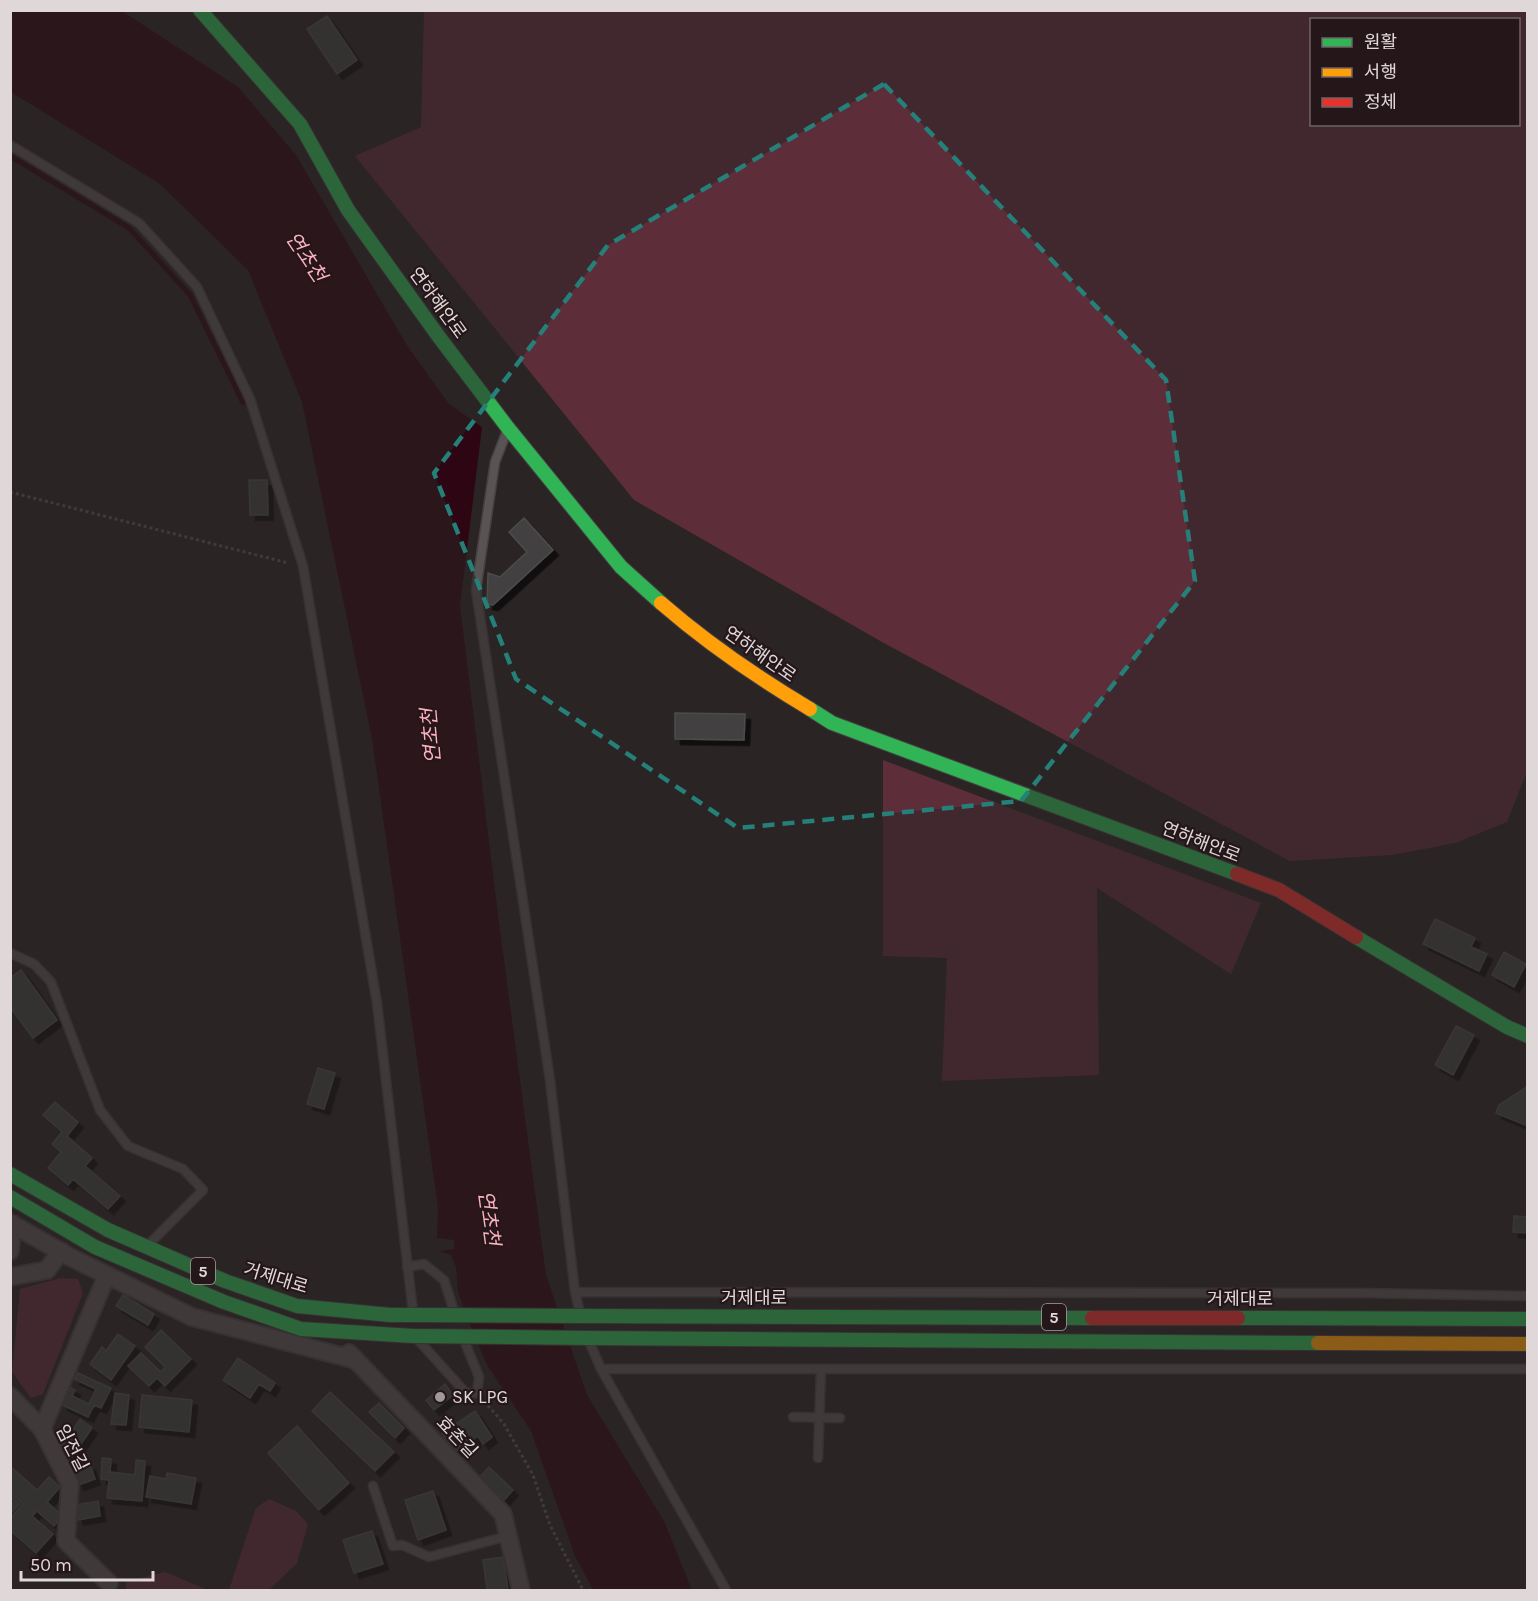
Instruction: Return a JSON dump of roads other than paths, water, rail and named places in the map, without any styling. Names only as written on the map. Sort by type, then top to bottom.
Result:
[{"type":"main road","name":"연하해안로","points":[[200,10],[300,124],[348,210],[508,428],[621,567],[681,620],[771,686],[832,723],[1279,890],[1507,1027],[1527,1036]]},
{"type":"main road","name":"거제대로","points":[[10,1173],[108,1230],[225,1281],[297,1306],[390,1315],[1527,1319]]},
{"type":"main road","name":"5","points":[[10,1197],[95,1246],[213,1297],[301,1329],[413,1336],[1527,1344]]},
{"type":"street","points":[[10,1251],[11,1224],[192,1317],[356,1360]]},
{"type":"street","points":[[10,1277],[46,1270],[61,1251]]},
{"type":"street","points":[[42,1430],[107,1275]]},
{"type":"street","name":"효촌길","points":[[328,1331],[503,1514],[521,1590]]},
{"type":"street","name":"임전길","points":[[10,1396],[42,1430],[70,1484],[66,1541],[109,1582]]},
{"type":"lane","points":[[10,145],[139,223],[197,287],[250,399],[303,566],[378,1003],[413,1315]]},
{"type":"lane","points":[[508,428],[495,462],[476,590],[550,1080],[575,1292],[580,1316]]},
{"type":"lane","points":[[10,953],[34,964],[51,982],[100,1110],[128,1146],[183,1169],[203,1190],[147,1246]]},
{"type":"lane","points":[[407,1267],[424,1264],[444,1280],[479,1377],[477,1393],[466,1393],[413,1336]]},
{"type":"lane","points":[[575,1292],[1338,1292],[1527,1296]]},
{"type":"lane","points":[[587,1338],[601,1369],[726,1590]]},
{"type":"lane","points":[[601,1369],[1527,1369]]},
{"type":"lane","points":[[818,1458],[820,1369]]},
{"type":"lane","points":[[793,1417],[840,1418]]},
{"type":"lane","points":[[373,1486],[393,1546],[402,1545],[429,1557],[508,1536]]},
{"type":"water","name":"연초천","points":[[10,11],[122,11],[238,87],[296,155],[406,344],[449,404],[482,427],[460,606],[546,1275],[587,1395],[664,1521],[692,1590],[593,1590],[575,1556],[531,1431],[487,1365],[458,1292],[456,1267],[451,1255],[439,1251],[454,1249],[454,1240],[437,1238],[438,1208],[372,739],[302,402],[248,270],[160,184],[11,92]]},
{"type":"waterway","points":[[10,156],[129,228],[190,295],[243,403]]},
{"type":"place","name":"SK LPG","points":[[440,1397]]}]
